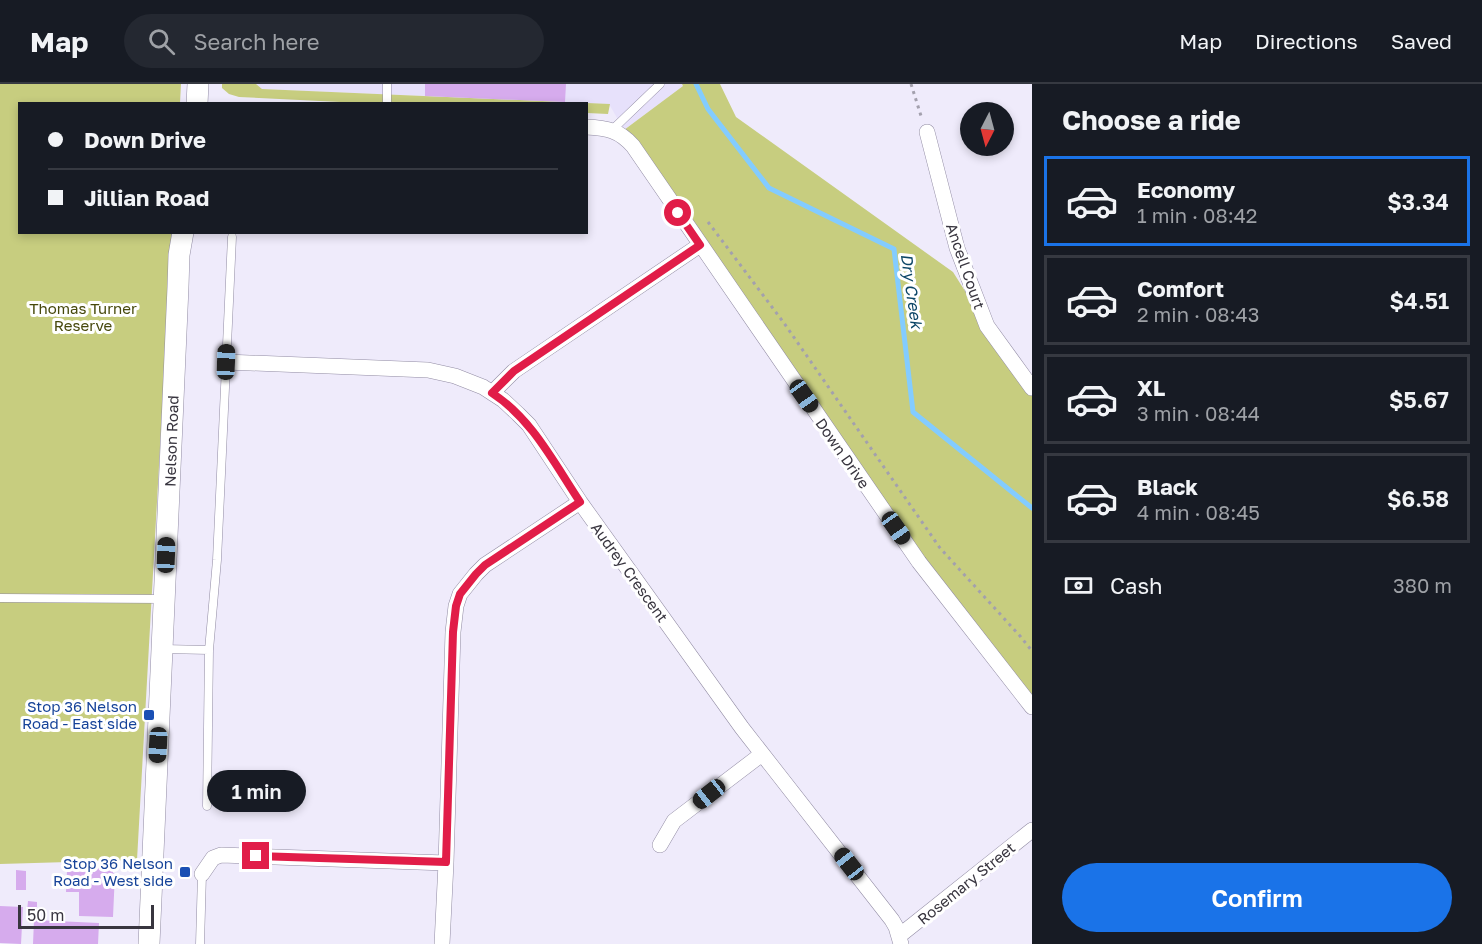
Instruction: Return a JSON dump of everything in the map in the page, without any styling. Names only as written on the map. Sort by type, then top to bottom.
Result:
[{"type":"main road","points":[[197,102],[198,84]]},
{"type":"main road","name":"Nelson Road","points":[[149,944],[179,255],[183,234]]},
{"type":"street","points":[[588,127],[612,130]]},
{"type":"street","name":"Down Drive","points":[[612,130],[620,133],[633,146],[919,562],[1032,707]]},
{"type":"street","name":"Ancell Court","points":[[927,132],[957,248],[987,326],[1032,388]]},
{"type":"street","points":[[492,393],[514,371],[700,245]]},
{"type":"street","name":"Audrey Crescent","points":[[226,362],[428,370],[455,376],[483,387],[503,400],[531,428],[580,502],[735,719],[892,920],[900,940]]},
{"type":"street","points":[[441,944],[446,862],[453,632],[456,606],[467,584],[485,565],[580,502]]},
{"type":"street","points":[[660,845],[674,821],[762,753]]},
{"type":"street","name":"Rosemary Street","points":[[900,940],[1032,830]]},
{"type":"street","points":[[202,874],[213,858],[221,855],[446,862]]},
{"type":"lane","points":[[387,84],[387,102]]},
{"type":"lane","points":[[612,130],[660,84]]},
{"type":"lane","points":[[207,806],[210,650],[218,560],[232,237]]},
{"type":"lane","points":[[0,598],[165,599]]},
{"type":"lane","points":[[163,649],[210,650]]},
{"type":"lane","points":[[200,944],[202,874]]},
{"type":"path","points":[[911,84],[927,132]]},
{"type":"path","points":[[703,216],[784,323],[940,548],[1032,651]]},
{"type":"shaded area","points":[[256,84],[682,84],[683,86],[624,130],[609,104],[262,89]]},
{"type":"green space","name":"Thomas Turner Reserve","points":[[0,84],[181,84],[180,102],[18,102],[18,234],[172,234],[137,860],[0,864]]},
{"type":"green space","points":[[222,84],[256,84],[262,89],[564,102],[340,102],[239,97],[229,94],[222,88]]},
{"type":"green space","points":[[682,84],[720,84],[736,117],[953,272],[987,326],[1032,388],[1032,705],[849,461],[620,133],[683,86]]},
{"type":"green space","points":[[588,103],[610,104],[608,114],[588,113]]},
{"type":"building","points":[[425,84],[566,84],[565,102],[425,96]]},
{"type":"building","points":[[95,867],[113,867],[113,873],[115,873],[113,917],[79,916],[79,892],[66,892],[67,871],[95,872]]},
{"type":"building","points":[[16,870],[26,871],[26,890],[16,890]]},
{"type":"building","points":[[28,901],[37,902],[37,913],[27,912]]},
{"type":"building","points":[[0,906],[23,907],[21,944],[0,943]]},
{"type":"building","points":[[34,920],[99,923],[98,944],[33,944]]},
{"type":"waterway","name":"Dry Creek","points":[[696,84],[708,109],[769,188],[894,249],[913,412],[1032,508]]},
{"type":"place","name":"Stop 36 Nelson Road - East side","points":[[149,715]]},
{"type":"place","name":"Stop 36 Nelson Road - West side","points":[[185,872]]},
{"type":"route","points":[[256,856],[446,862],[453,632],[460,594],[485,565],[580,502],[531,428],[503,400],[492,393],[514,371],[700,245],[678,213]]}]
